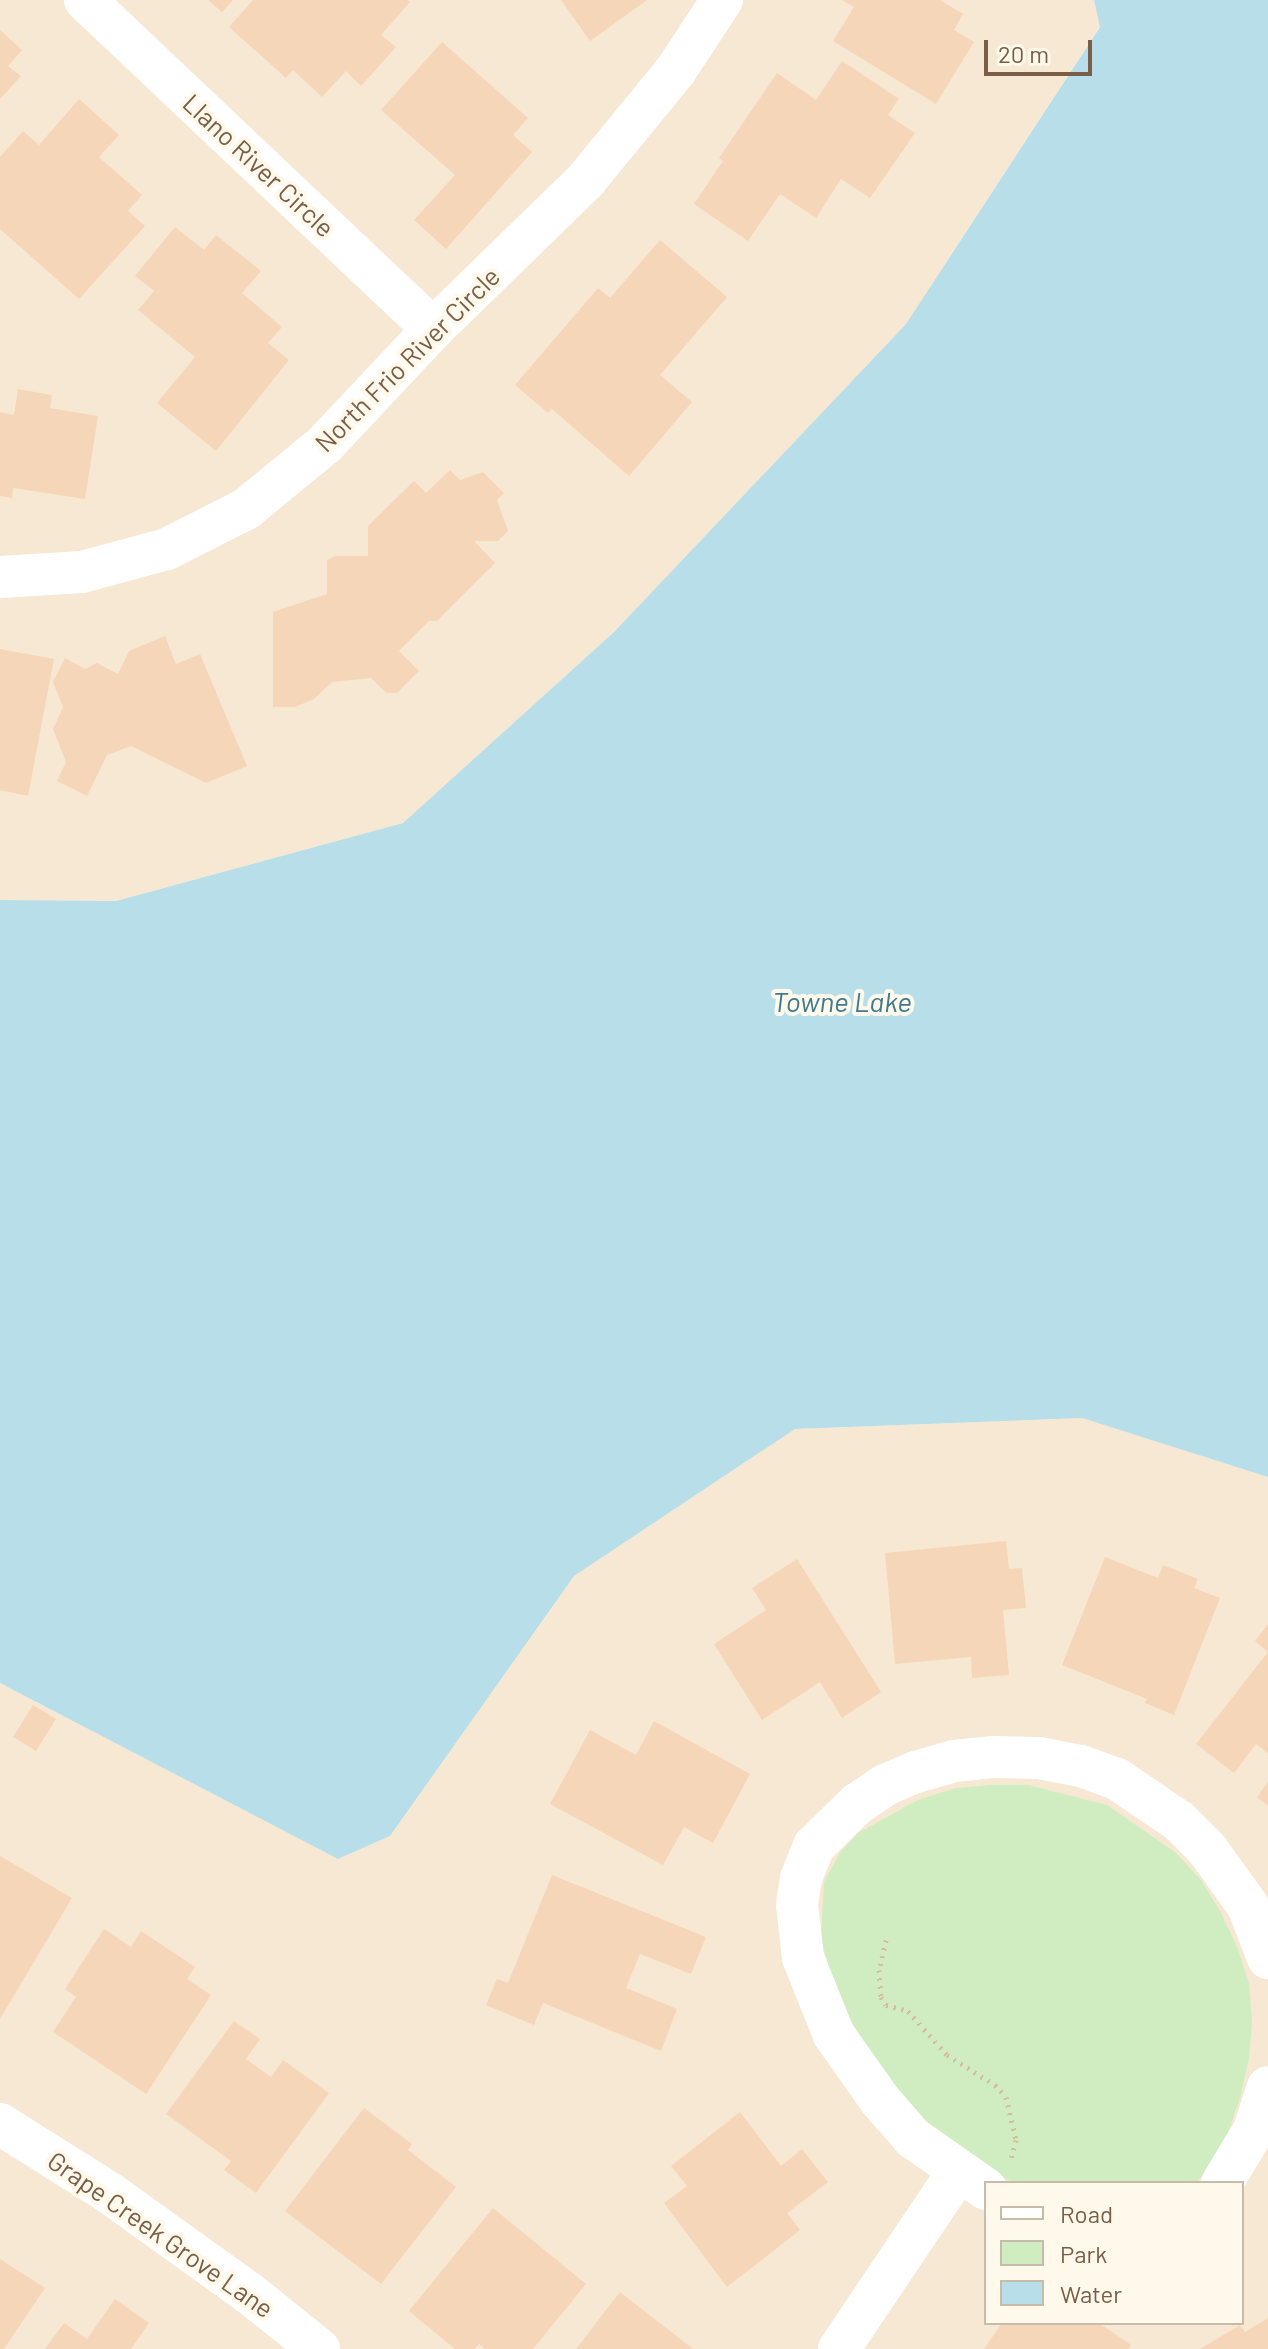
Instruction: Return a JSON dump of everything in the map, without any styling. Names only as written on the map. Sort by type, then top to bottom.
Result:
[{"type":"street","name":"Llano River Circle","points":[[85,0],[433,329]]},
{"type":"street","name":"North Frio River Circle","points":[[0,577],[82,572],[167,549],[246,509],[325,444],[433,329],[586,180],[676,70],[722,0]]},
{"type":"street","points":[[839,2349],[983,2177],[913,2138],[853,2065],[834,2035],[803,1958],[797,1904],[801,1878],[814,1846],[857,1804],[916,1772],[954,1761],[992,1757],[1039,1758],[1081,1766],[1117,1779],[1179,1821],[1207,1849],[1248,1906],[1268,1958]]},
{"type":"street","points":[[1223,2181],[1254,2130],[1268,2087]]},
{"type":"street","name":"Grape Creek Grove Lane","points":[[0,2124],[111,2194],[249,2293],[319,2349]]},
{"type":"path","points":[[886,1940],[879,1986],[886,2005],[908,2011],[947,2055],[995,2085],[1006,2097],[1016,2140],[983,2177]]},
{"type":"shaded area","points":[[0,0],[1094,0],[1100,26],[906,324],[614,632],[403,823],[116,901],[0,900]]},
{"type":"shaded area","points":[[1082,1418],[1268,1477],[1268,2349],[0,2349],[0,1683],[338,1859],[390,1836],[574,1576],[795,1429]]},
{"type":"green space","points":[[1028,1785],[1107,1805],[1175,1852],[1201,1880],[1238,1949],[1249,1984],[1252,2022],[1249,2058],[1240,2098],[1226,2139],[1198,2181],[1010,2181],[981,2166],[925,2122],[878,2067],[850,2019],[829,1968],[821,1938],[824,1882],[839,1854],[858,1833],[918,1800],[956,1788]]},
{"type":"water","name":"Towne Lake","points":[[1094,0],[1268,0],[1268,1477],[1082,1418],[795,1429],[574,1576],[390,1836],[338,1859],[0,1683],[0,900],[116,901],[403,823],[614,632],[906,324],[1100,27]]},
{"type":"building","points":[[208,0],[233,0],[222,12]]},
{"type":"building","points":[[253,0],[410,2],[381,35],[396,47],[361,86],[346,71],[322,97],[293,70],[286,78],[229,27]]},
{"type":"building","points":[[561,0],[647,0],[590,41]]},
{"type":"building","points":[[842,0],[940,0],[963,14],[954,30],[974,42],[936,104],[833,41],[854,7]]},
{"type":"building","points":[[0,30],[22,50],[8,66],[21,76],[0,99]]},
{"type":"building","points":[[442,42],[528,118],[513,135],[532,152],[446,249],[414,220],[455,175],[381,110]]},
{"type":"building","points":[[842,61],[899,99],[888,115],[915,133],[870,198],[841,179],[816,218],[780,194],[748,241],[694,204],[723,161],[719,158],[777,73],[816,100]]},
{"type":"building","points":[[79,99],[119,135],[99,157],[142,195],[128,211],[145,226],[79,299],[0,229],[0,157],[23,131],[39,145]]},
{"type":"building","points":[[175,227],[204,250],[216,235],[261,271],[242,293],[282,327],[268,343],[289,360],[216,451],[157,403],[195,357],[138,310],[154,291],[135,276]]},
{"type":"building","points":[[660,240],[727,297],[660,375],[692,402],[629,476],[552,409],[548,413],[515,385],[598,288],[610,298]]},
{"type":"building","points":[[18,389],[52,395],[50,408],[98,416],[85,499],[13,488],[12,498],[0,496],[0,412],[14,415]]},
{"type":"building","points":[[450,470],[460,480],[483,472],[504,493],[497,500],[508,531],[498,541],[474,541],[495,563],[437,621],[429,621],[399,651],[419,671],[397,693],[386,693],[371,678],[332,682],[314,699],[295,707],[273,707],[273,612],[327,594],[327,560],[335,556],[368,556],[368,526],[414,481],[426,493]]},
{"type":"building","points":[[165,636],[176,664],[200,654],[247,766],[206,783],[131,746],[107,755],[87,796],[57,781],[66,762],[53,729],[63,707],[53,682],[65,658],[85,669],[97,663],[118,674],[129,651]]},
{"type":"building","points":[[0,649],[54,659],[28,796],[0,790]]},
{"type":"building","points":[[1006,1541],[1009,1569],[1022,1568],[1026,1608],[1003,1610],[1009,1675],[972,1678],[971,1657],[895,1664],[885,1553]]},
{"type":"building","points":[[1105,1557],[1158,1578],[1163,1565],[1198,1579],[1194,1588],[1220,1598],[1174,1715],[1145,1703],[1147,1699],[1062,1665]]},
{"type":"building","points":[[797,1559],[881,1692],[842,1718],[820,1682],[762,1720],[714,1644],[766,1610],[752,1588]]},
{"type":"building","points":[[1268,1624],[1268,1652],[1255,1641]]},
{"type":"building","points":[[1268,1652],[1268,1753],[1256,1744],[1234,1773],[1196,1744]]},
{"type":"building","points":[[33,1705],[56,1719],[36,1751],[13,1737]]},
{"type":"building","points":[[654,1721],[750,1774],[713,1843],[684,1827],[663,1865],[550,1804],[590,1730],[636,1755]]},
{"type":"building","points":[[1268,1782],[1268,1806],[1257,1797]]},
{"type":"building","points":[[0,1856],[72,1898],[0,2019]]},
{"type":"building","points":[[552,1875],[706,1937],[691,1974],[640,1954],[626,1988],[677,2009],[661,2051],[543,2003],[534,2025],[486,2005],[497,1979],[508,1983]]},
{"type":"building","points":[[104,1929],[131,1947],[141,1931],[195,1967],[187,1979],[211,1995],[146,2094],[53,2032],[76,1997],[65,1989]]},
{"type":"building","points":[[234,2021],[260,2039],[246,2059],[271,2077],[283,2060],[329,2093],[256,2193],[224,2170],[231,2161],[166,2114]]},
{"type":"building","points":[[364,2108],[412,2144],[408,2150],[456,2187],[381,2284],[285,2211]]},
{"type":"building","points":[[740,2112],[781,2166],[802,2149],[828,2182],[787,2213],[800,2230],[727,2287],[664,2203],[687,2186],[671,2166]]},
{"type":"building","points":[[493,2208],[586,2284],[533,2349],[485,2349],[479,2344],[474,2349],[455,2349],[409,2311]]},
{"type":"building","points":[[0,2259],[45,2288],[4,2349],[0,2349]]},
{"type":"building","points":[[620,2292],[693,2349],[576,2349]]},
{"type":"building","points":[[115,2299],[149,2323],[131,2349],[45,2349],[64,2323],[87,2339]]},
{"type":"building","points":[[1268,2318],[1268,2349],[1200,2349],[1240,2325],[1245,2332]]},
{"type":"building","points":[[1001,2325],[1102,2325],[1131,2345],[1128,2349],[984,2349]]}]
